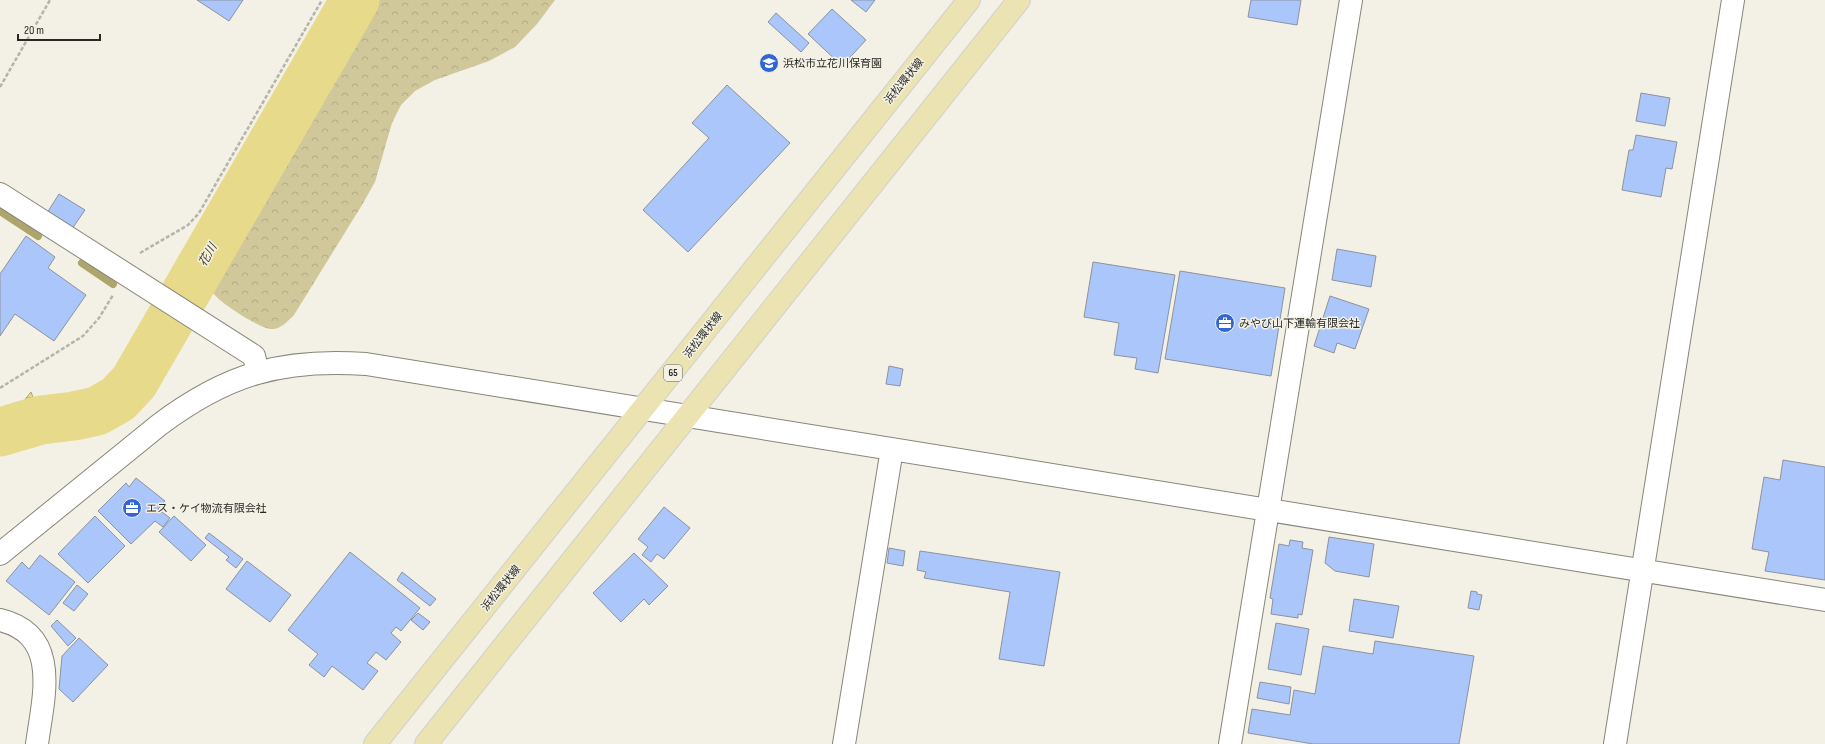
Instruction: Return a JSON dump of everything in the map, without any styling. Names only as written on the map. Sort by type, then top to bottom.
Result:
[{"type":"main road","name":"浜松環状線","points":[[375,744],[644,410],[969,0]]},
{"type":"main road","points":[[426,744],[1019,0]]},
{"type":"street","points":[[1230,744],[1351,0]]},
{"type":"street","points":[[1615,744],[1733,0]]},
{"type":"street","points":[[0,194],[254,356],[258,372]]},
{"type":"street","points":[[0,554],[185,406],[212,390],[258,372],[303,363],[335,362],[366,364],[1825,600]]},
{"type":"street","points":[[844,744],[892,449]]},
{"type":"street","points":[[0,620],[10,623],[26,633],[38,648],[45,666],[45,685],[37,744]]},
{"type":"path","points":[[0,87],[50,0]]},
{"type":"path","points":[[136,255],[182,229],[194,219],[322,0]]},
{"type":"path","points":[[0,388],[82,336],[99,318],[129,276]]},
{"type":"green space","points":[[372,0],[555,0],[537,24],[515,47],[489,61],[435,80],[415,91],[401,105],[392,123],[375,182],[362,205],[294,315],[284,325],[278,328],[265,328],[223,303],[213,293],[211,288],[212,278]]},
{"type":"shaded area","points":[[31,392],[49,440],[10,435],[6,423]]},
{"type":"building","points":[[197,0],[243,0],[229,21]]},
{"type":"building","points":[[851,0],[875,0],[866,12]]},
{"type":"building","points":[[1251,0],[1301,0],[1297,25],[1248,17]]},
{"type":"building","points":[[832,9],[866,40],[842,66],[808,34]]},
{"type":"building","points":[[776,13],[809,43],[801,52],[768,22]]},
{"type":"building","points":[[727,85],[790,143],[688,252],[643,210],[709,138],[692,123]]},
{"type":"building","points":[[1641,93],[1670,98],[1665,126],[1636,121]]},
{"type":"building","points":[[1636,135],[1677,142],[1672,169],[1666,168],[1661,197],[1622,190],[1629,150],[1633,150]]},
{"type":"building","points":[[59,194],[85,210],[72,229],[47,213]]},
{"type":"building","points":[[26,236],[55,257],[48,268],[86,295],[54,341],[15,314],[0,336],[0,274]]},
{"type":"building","points":[[1337,249],[1376,256],[1371,287],[1332,280]]},
{"type":"building","points":[[1093,262],[1175,275],[1158,373],[1135,369],[1137,358],[1114,355],[1119,323],[1084,317]]},
{"type":"building","points":[[1180,271],[1285,288],[1271,376],[1165,359]]},
{"type":"building","points":[[1330,296],[1369,309],[1355,349],[1337,343],[1334,353],[1314,346]]},
{"type":"building","points":[[889,366],[903,369],[900,386],[886,384]]},
{"type":"building","points":[[1783,460],[1825,467],[1825,580],[1765,571],[1769,552],[1752,549],[1764,477],[1780,480]]},
{"type":"building","points":[[136,478],[165,501],[158,509],[170,518],[163,527],[155,521],[131,544],[98,511],[126,483],[129,487]]},
{"type":"building","points":[[664,507],[690,528],[664,559],[657,554],[651,562],[642,555],[648,547],[638,539]]},
{"type":"building","points":[[95,516],[125,546],[88,583],[58,554]]},
{"type":"building","points":[[174,516],[206,545],[191,561],[159,532]]},
{"type":"building","points":[[209,533],[243,559],[236,568],[226,560],[229,557],[205,538]]},
{"type":"building","points":[[1329,537],[1374,544],[1369,577],[1335,571],[1325,563]]},
{"type":"building","points":[[1290,540],[1303,542],[1302,548],[1313,550],[1302,615],[1298,614],[1298,618],[1271,614],[1273,599],[1270,598],[1279,544],[1289,546]]},
{"type":"building","points":[[889,548],[905,551],[903,566],[887,563]]},
{"type":"building","points":[[920,551],[1060,572],[1044,666],[999,659],[1010,592],[924,578],[926,572],[917,570]]},
{"type":"building","points":[[350,552],[420,608],[401,631],[396,627],[391,633],[401,642],[386,660],[376,652],[367,663],[378,671],[363,690],[332,666],[324,677],[309,665],[318,654],[288,630]]},
{"type":"building","points":[[634,553],[668,586],[649,605],[644,599],[621,622],[593,593]]},
{"type":"building","points":[[40,555],[75,582],[49,615],[6,581],[22,562],[29,569]]},
{"type":"building","points":[[247,561],[291,595],[270,622],[226,589]]},
{"type":"building","points":[[402,572],[436,599],[430,606],[397,580]]},
{"type":"building","points":[[77,585],[88,594],[74,611],[63,603]]},
{"type":"building","points":[[1471,591],[1482,595],[1479,610],[1468,608]]},
{"type":"building","points":[[1354,599],[1399,606],[1393,638],[1349,631]]},
{"type":"building","points":[[418,613],[430,622],[423,630],[411,620]]},
{"type":"building","points":[[57,620],[76,638],[68,646],[51,626]]},
{"type":"building","points":[[1276,623],[1309,629],[1301,675],[1268,669]]},
{"type":"building","points":[[79,638],[108,665],[73,702],[59,689],[62,656]]},
{"type":"building","points":[[1375,641],[1474,656],[1459,744],[1313,744],[1248,733],[1252,709],[1290,715],[1294,690],[1315,694],[1323,646],[1373,654]]},
{"type":"building","points":[[1260,682],[1291,687],[1289,704],[1257,698]]},
{"type":"waterway","name":"花川","points":[[0,432],[41,420],[74,416],[97,411],[118,399],[134,382],[355,0]]},
{"type":"waterway","points":[[0,211],[38,236]]},
{"type":"waterway","points":[[82,263],[113,284]]},
{"type":"place","name":"浜松市立花川保育園","points":[[769,63]]},
{"type":"place","name":"みやび山下運輸有限会社","points":[[1225,323]]},
{"type":"place","name":"エス・ケイ物流有限会社","points":[[132,508]]}]
